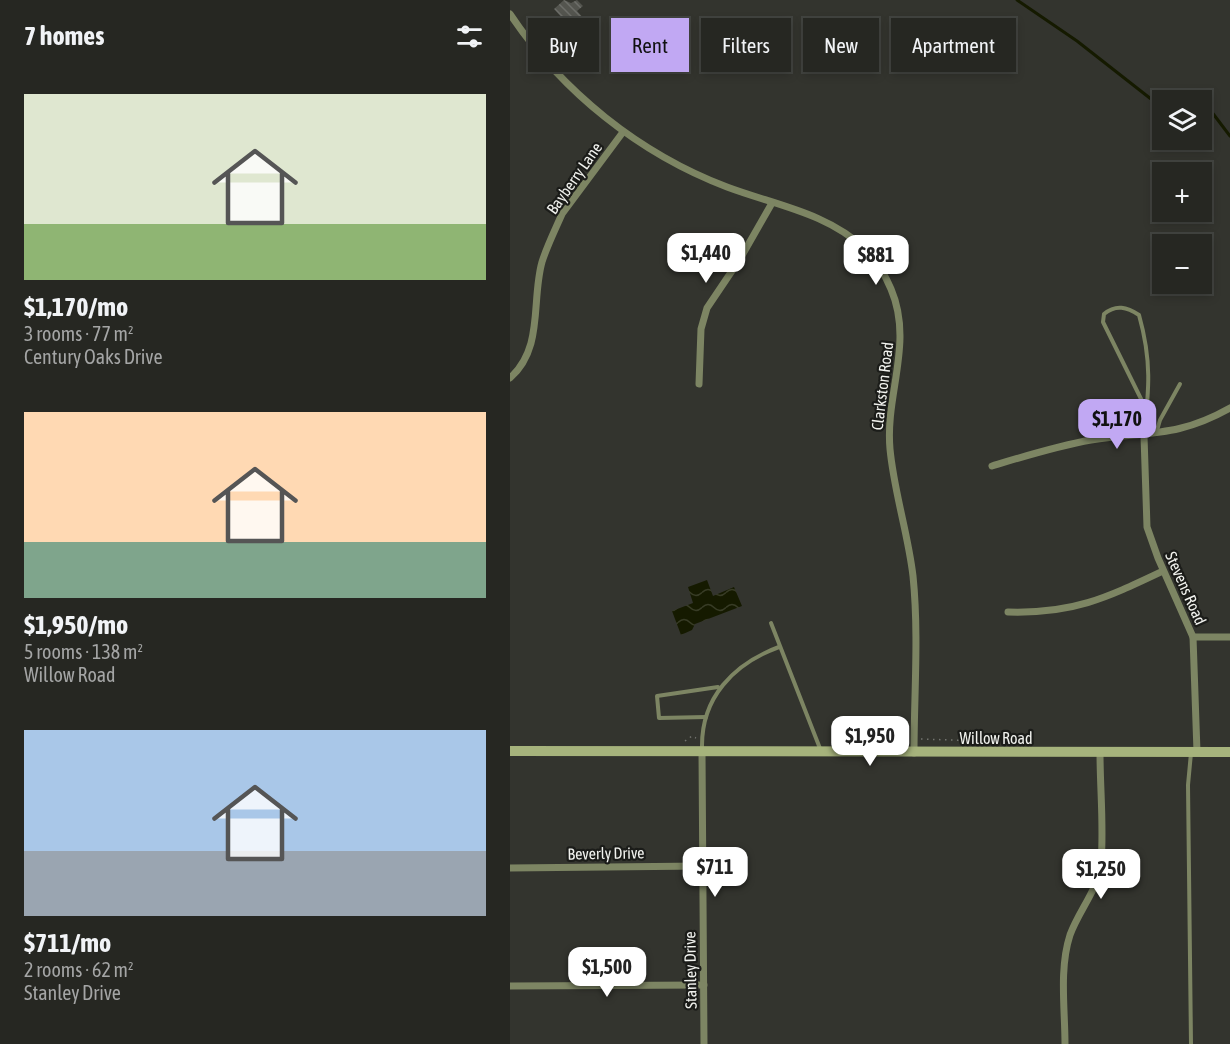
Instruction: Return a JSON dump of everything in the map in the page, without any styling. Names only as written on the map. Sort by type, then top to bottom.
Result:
[{"type":"street","name":"Clarkston Road","points":[[510,14],[547,61],[585,100],[623,132],[687,169],[772,203],[825,220],[866,249],[886,277],[900,319],[901,354],[889,435],[913,579],[914,753]]},
{"type":"street","name":"Bayberry Lane","points":[[510,378],[529,350],[534,334],[542,264],[559,222],[623,132]]},
{"type":"street","points":[[699,384],[701,329],[707,308],[740,259],[772,203]]},
{"type":"street","points":[[992,466],[1074,444],[1144,436],[1194,425],[1230,408]]},
{"type":"street","name":"Stevens Road","points":[[1144,436],[1147,526],[1163,571],[1193,638],[1194,752]]},
{"type":"street","points":[[1008,612],[1083,606],[1109,597],[1163,571]]},
{"type":"street","points":[[1193,638],[1230,637]]},
{"type":"street","name":"Willow Road","points":[[510,751],[1230,752]]},
{"type":"street","name":"Stanley Drive","points":[[702,752],[704,1044]]},
{"type":"street","points":[[1065,1044],[1064,975],[1068,946],[1071,933],[1096,884],[1101,863],[1100,753]]},
{"type":"street","name":"Beverly Drive","points":[[510,868],[702,866]]},
{"type":"street","points":[[510,986],[704,985]]},
{"type":"lane","points":[[1144,436],[1147,411],[1150,383],[1144,333],[1138,315],[1120,307],[1111,309],[1104,314],[1103,322],[1147,411]]},
{"type":"lane","points":[[1156,434],[1160,420],[1180,384]]},
{"type":"lane","points":[[771,623],[822,751]]},
{"type":"lane","points":[[702,752],[706,717],[719,687],[754,658],[779,647]]},
{"type":"lane","points":[[706,717],[659,718],[657,696],[719,687]]},
{"type":"lane","points":[[1191,1044],[1188,796],[1194,752]]},
{"type":"water","points":[[707,580],[713,596],[734,587],[742,606],[695,624],[692,630],[681,635],[672,611],[693,603],[688,587]]},
{"type":"building","points":[[564,0],[571,3],[577,0],[583,6],[577,11],[583,18],[562,18],[554,9]]},
{"type":"waterway","points":[[1017,0],[1077,41],[1152,99]]},
{"type":"waterway","points":[[1212,112],[1230,136]]}]
